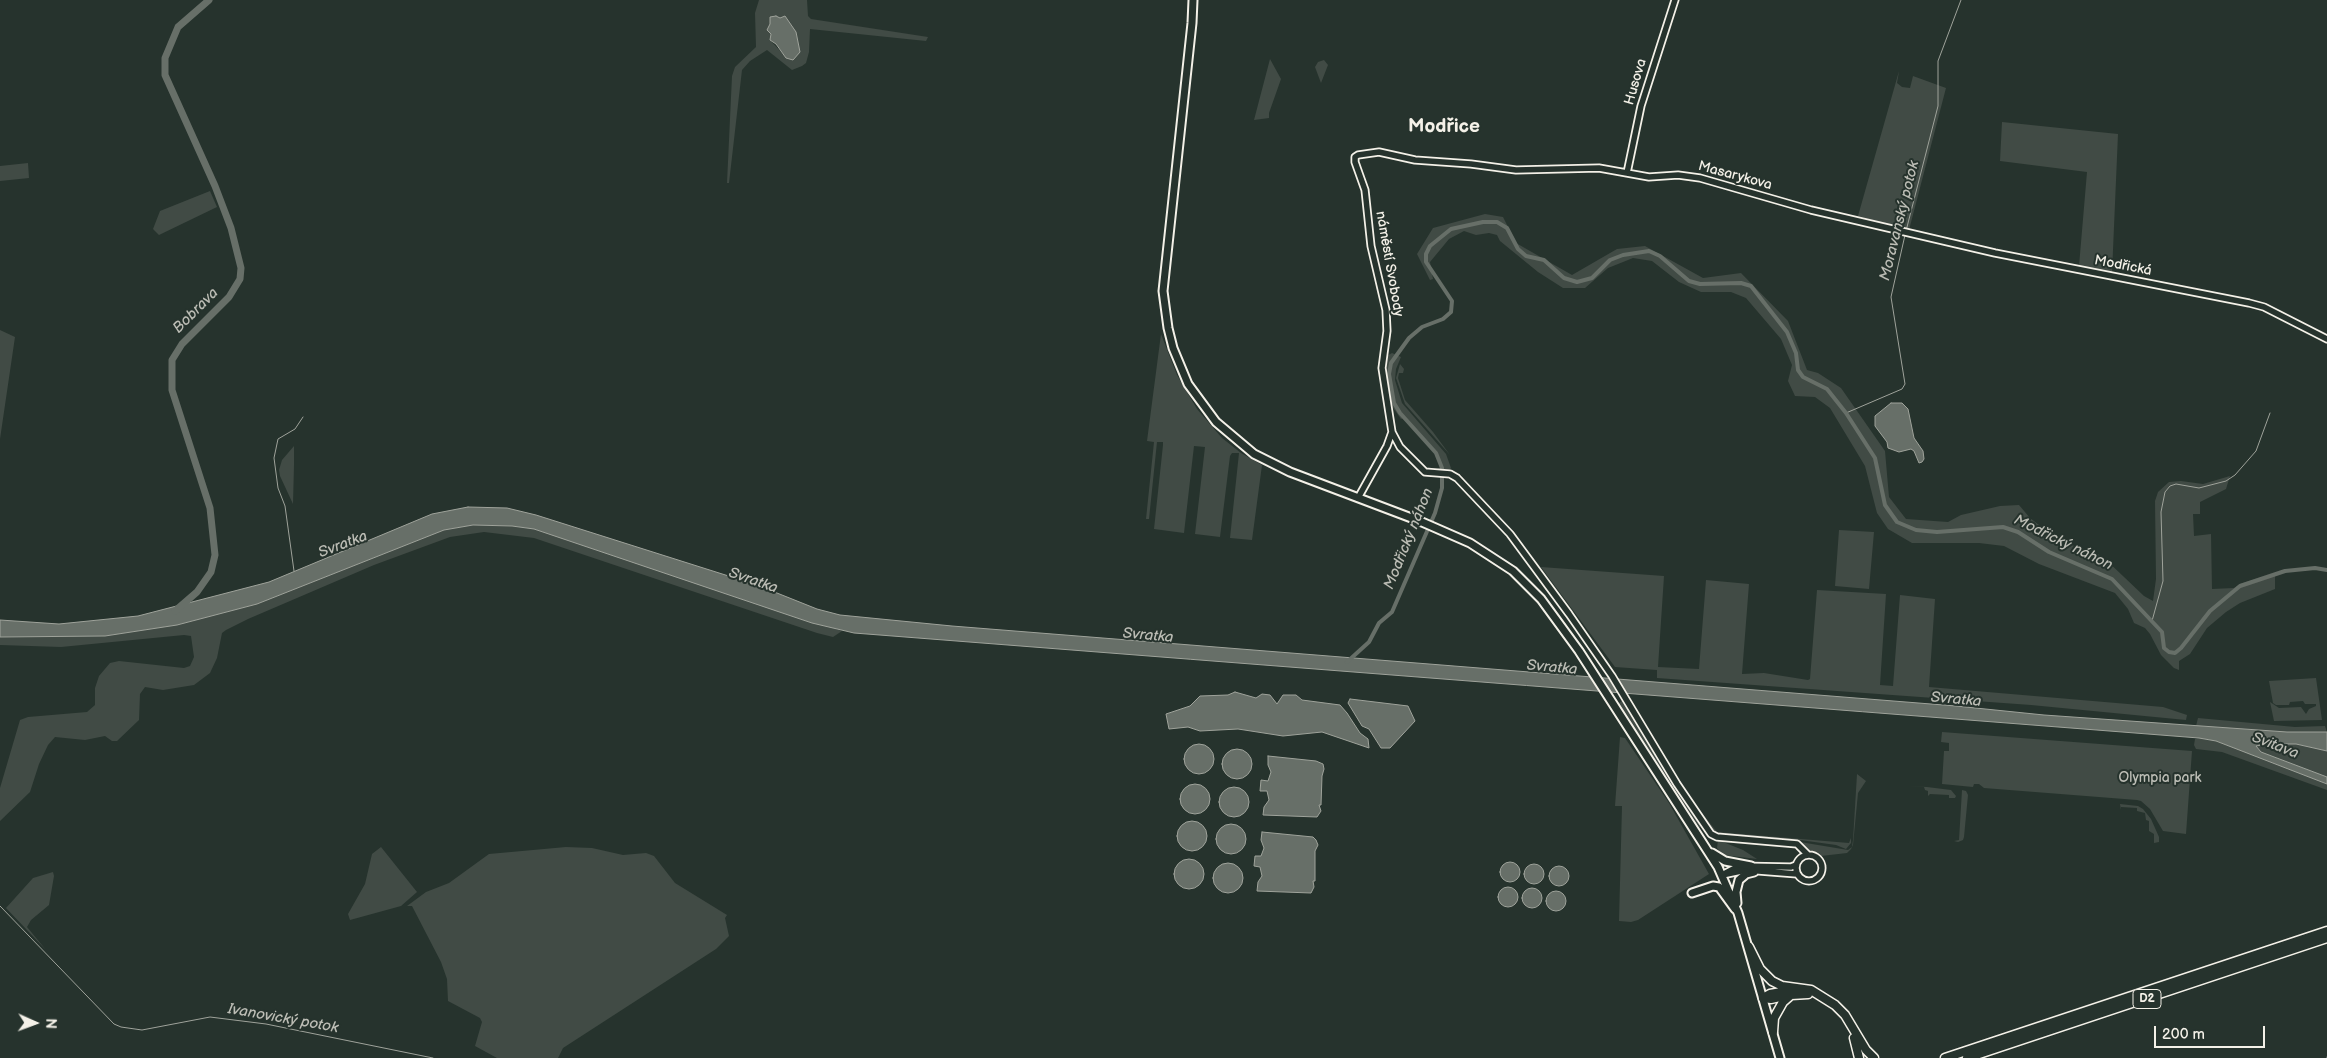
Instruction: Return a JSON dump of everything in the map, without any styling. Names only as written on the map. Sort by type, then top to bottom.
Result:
[{"type":"highway","name":"D2","points":[[1945,1058],[2327,931]]},
{"type":"highway","name":"D2","points":[[1968,1058],[2327,938]]},
{"type":"highway","points":[[1749,947],[1762,972],[1772,981],[1782,986],[1812,990],[1842,1011],[1862,1045],[1874,1058]]},
{"type":"highway","points":[[1763,998],[1770,994],[1793,990],[1822,996]]},
{"type":"highway","points":[[1773,1032],[1775,1014],[1780,1005],[1790,995]]},
{"type":"highway","points":[[1763,998],[1811,995],[1831,1006],[1849,1030],[1856,1044],[1859,1058]]},
{"type":"main road","points":[[1192,0],[1192,23],[1164,274],[1164,308],[1173,348],[1180,367],[1194,394],[1208,414],[1233,438],[1273,465],[1438,528],[1484,551],[1529,585],[1553,614],[1593,672],[1710,852],[1738,913],[1780,1058]]},
{"type":"main road","points":[[1710,852],[1725,861],[1752,869]]},
{"type":"main road","points":[[1738,913],[1736,895],[1738,882],[1752,869]]},
{"type":"main road","points":[[1692,893],[1713,886],[1718,887],[1738,913]]},
{"type":"street","name":"Husova","points":[[1627,173],[1641,106],[1675,0]]},
{"type":"street","name":"Masarykova","points":[[1379,152],[1415,160],[1471,164],[1516,170],[1591,168],[1649,177],[1678,176],[1700,178],[1811,210],[1906,232]]},
{"type":"street","name":"náměstí Svobody","points":[[1379,152],[1358,155],[1355,157],[1355,162],[1365,190],[1370,246],[1386,310],[1387,331],[1382,368],[1392,432]]},
{"type":"street","name":"Modřická","points":[[1906,232],[2002,255],[2249,303],[2264,307],[2327,339]]},
{"type":"street","points":[[1358,498],[1387,446],[1392,432]]},
{"type":"street","points":[[1392,432],[1400,447],[1412,461],[1425,472],[1447,474],[1457,478],[1510,534],[1570,614],[1612,676],[1677,784],[1712,834],[1717,837],[1798,844],[1808,855]]},
{"type":"street","points":[[1808,855],[1815,856],[1820,860],[1822,867],[1821,874],[1816,879],[1807,882],[1797,874],[1796,865],[1800,858],[1808,855]]},
{"type":"street","points":[[1722,875],[1729,875],[1743,870],[1791,867],[1796,865]]},
{"type":"street","points":[[1752,869],[1797,874]]},
{"type":"green space","points":[[759,0],[807,0],[808,16],[811,19],[928,37],[926,41],[810,29],[809,52],[806,63],[802,66],[792,70],[767,50],[750,61],[742,70],[729,183],[727,183],[732,76],[735,67],[756,47],[755,13]],"holes":[[[770,17],[780,18],[785,56],[770,40]]]},
{"type":"green space","points":[[1270,59],[1281,79],[1269,118],[1254,120]]},
{"type":"green space","points":[[1324,60],[1328,65],[1321,83],[1315,67],[1318,62]]},
{"type":"green space","points":[[1899,71],[1897,83],[1902,87],[1910,88],[1913,76],[1946,88],[1909,230],[1858,216]]},
{"type":"green space","points":[[2002,122],[2118,134],[2112,273],[2079,266],[2087,172],[2000,161]]},
{"type":"green space","points":[[28,163],[29,178],[0,181],[0,166]]},
{"type":"green space","points":[[210,191],[217,207],[159,235],[153,229],[160,211]]},
{"type":"green space","points":[[1485,214],[1503,217],[1516,243],[1572,275],[1617,249],[1645,246],[1703,278],[1741,273],[1788,321],[1807,370],[1818,373],[1841,388],[1885,451],[1889,497],[1906,519],[1948,522],[1961,515],[2000,506],[2019,505],[2030,518],[2061,542],[2092,551],[2103,557],[2144,596],[2153,601],[2156,579],[2155,501],[2158,492],[2169,482],[2181,481],[2203,484],[2230,476],[2226,489],[2200,502],[2200,514],[2193,514],[2194,536],[2211,534],[2212,589],[2234,588],[2240,584],[2275,573],[2275,589],[2240,603],[2226,612],[2207,628],[2190,654],[2179,661],[2179,670],[2174,668],[2161,655],[2145,628],[2134,623],[2128,609],[2115,593],[2039,564],[2004,546],[1979,543],[1912,543],[1888,529],[1877,513],[1865,466],[1830,408],[1815,397],[1795,396],[1788,381],[1792,365],[1781,339],[1746,298],[1731,292],[1701,292],[1679,282],[1652,261],[1633,258],[1608,268],[1585,288],[1563,288],[1538,272],[1500,241],[1497,235],[1489,233],[1476,235],[1464,231],[1449,239],[1430,262],[1433,279],[1430,280],[1417,254],[1433,228]]},
{"type":"green space","points":[[0,330],[15,337],[0,439]]},
{"type":"green space","points":[[1161,334],[1177,375],[1197,409],[1222,438],[1241,453],[1262,465],[1252,540],[1230,538],[1239,453],[1232,453],[1230,456],[1220,537],[1195,534],[1205,447],[1194,446],[1184,533],[1154,529],[1163,445],[1163,442],[1157,442],[1149,519],[1146,519],[1154,442],[1147,441]]},
{"type":"green space","points":[[1392,353],[1401,357],[1396,369],[1395,380],[1402,403],[1446,454],[1451,468],[1448,472],[1433,471],[1441,467],[1436,454],[1404,418],[1401,419],[1389,402],[1384,374],[1385,357]]},
{"type":"green space","points":[[1400,364],[1404,369],[1403,373],[1399,373],[1398,378],[1405,400],[1450,455],[1405,404],[1396,378]]},
{"type":"green space","points":[[294,446],[293,504],[279,470],[282,460]]},
{"type":"green space","points":[[473,525],[512,526],[534,529],[842,631],[833,637],[817,633],[534,538],[484,532],[450,537],[374,565],[226,630],[222,633],[217,658],[210,673],[194,685],[163,690],[145,687],[140,694],[139,720],[117,741],[112,741],[105,736],[85,740],[55,737],[48,745],[39,764],[30,792],[0,821],[0,788],[20,720],[28,717],[87,712],[95,705],[95,688],[99,676],[110,663],[119,661],[184,668],[190,666],[194,657],[191,636],[184,635],[61,647],[0,645],[0,637],[105,636],[177,625],[257,604],[444,530]]},
{"type":"green space","points":[[1839,530],[1874,532],[1869,589],[1835,586]]},
{"type":"green space","points":[[1541,567],[1664,576],[1658,667],[1699,669],[1706,580],[1749,584],[1742,674],[1764,673],[1808,680],[1810,679],[1817,590],[1886,594],[1880,685],[1893,686],[1900,595],[1935,599],[1929,687],[2163,707],[2187,715],[2186,720],[2031,705],[1657,678],[1657,670],[1615,667]]},
{"type":"green space","points":[[2316,678],[2322,720],[2274,721],[2270,702],[2279,708],[2301,707],[2306,714],[2316,704],[2305,704],[2303,701],[2290,702],[2289,705],[2276,705],[2273,703],[2269,681]]},
{"type":"green space","points":[[1623,700],[1700,825],[1700,828],[1618,704]]},
{"type":"green space","points":[[2198,718],[2295,727],[2325,726],[2327,732],[2287,732],[2196,726]]},
{"type":"green space","name":"Olympia park","points":[[1942,732],[2192,751],[2186,834],[2163,831],[2150,809],[2137,800],[1984,788],[1979,784],[1974,784],[1973,787],[1942,784],[1944,751],[1949,751],[1949,743],[1941,742]]},
{"type":"green space","points":[[1620,737],[1625,738],[1669,803],[1709,874],[1638,920],[1631,922],[1619,921],[1622,806],[1615,806]]},
{"type":"green space","points":[[2195,739],[2216,741],[2327,784],[2327,790],[2222,752],[2196,749],[2194,745]]},
{"type":"green space","points":[[2296,744],[2327,751],[2327,777],[2261,752],[2256,746]]},
{"type":"green space","points":[[1857,774],[1866,781],[1858,793],[1853,845],[1852,847]]},
{"type":"green space","points":[[1906,786],[1927,787],[1951,790],[1956,796],[1955,798],[1949,798],[1949,795],[1930,794],[1928,796],[1928,791],[1924,787]]},
{"type":"green space","points":[[1962,790],[1966,791],[1968,795],[1964,837],[1963,840],[1958,842],[1954,841],[1959,840]]},
{"type":"green space","points":[[2120,804],[2138,806],[2143,809],[2151,819],[2159,837],[2159,842],[2154,843],[2154,834],[2149,831],[2149,821],[2146,820],[2145,813],[2137,811],[2137,808],[2121,807],[2121,810]]},
{"type":"green space","points":[[1702,813],[1717,832],[1849,843],[1851,838],[1851,843],[1846,849],[1836,845],[1800,840],[1717,833],[1717,835],[1701,816]]},
{"type":"green space","points":[[1720,835],[1800,842],[1848,850],[1852,847],[1847,853],[1821,856],[1809,850],[1801,843]]},
{"type":"green space","points":[[1718,840],[1743,850],[1757,859],[1723,855],[1717,848]]},
{"type":"green space","points":[[381,847],[417,892],[401,906],[350,920],[348,914],[365,884],[372,854]]},
{"type":"green space","points":[[566,847],[592,848],[623,855],[646,853],[654,856],[675,883],[727,915],[725,918],[729,936],[716,949],[563,1048],[558,1058],[497,1058],[475,1046],[482,1022],[480,1018],[448,1001],[447,979],[441,962],[412,906],[407,906],[426,892],[449,883],[489,854]]},
{"type":"green space","points":[[53,872],[49,905],[31,920],[27,927],[46,950],[6,908],[33,878]]},
{"type":"shaded area","points":[[776,16],[780,18],[785,16],[796,32],[800,52],[793,60],[786,58],[776,44],[770,40],[771,34],[767,30],[770,24],[770,17]]},
{"type":"shaded area","points":[[1891,403],[1902,403],[1908,409],[1914,438],[1923,451],[1924,459],[1922,462],[1919,463],[1914,451],[1911,449],[1899,452],[1888,448],[1887,442],[1875,426],[1875,416]]},
{"type":"shaded area","points":[[468,507],[507,508],[536,515],[757,585],[817,609],[840,615],[952,626],[1956,706],[2044,715],[2287,732],[2327,732],[2327,751],[2296,744],[2256,746],[2261,752],[2327,777],[2327,784],[2216,741],[2199,738],[854,633],[812,623],[534,529],[512,526],[473,525],[444,530],[257,604],[177,625],[105,636],[0,637],[0,620],[59,624],[138,616],[269,582],[432,514]]},
{"type":"shaded area","points":[[1235,692],[1256,698],[1262,694],[1270,695],[1277,704],[1283,695],[1296,695],[1302,700],[1340,705],[1360,733],[1368,739],[1369,748],[1322,732],[1283,736],[1238,729],[1200,731],[1188,727],[1169,729],[1166,714],[1190,706],[1200,696],[1228,695]]},
{"type":"shaded area","points":[[1350,699],[1408,706],[1415,721],[1390,748],[1381,748],[1369,729],[1362,726],[1348,703]]},
{"type":"shaded area","points":[[1199,744],[1210,748],[1214,759],[1210,770],[1199,774],[1188,770],[1184,759],[1188,748]]},
{"type":"shaded area","points":[[1237,749],[1248,753],[1252,764],[1248,775],[1237,779],[1226,775],[1222,764],[1226,753]]},
{"type":"shaded area","points":[[1268,756],[1316,761],[1323,764],[1321,805],[1319,805],[1321,811],[1317,817],[1263,815],[1264,807],[1269,800],[1267,791],[1260,791],[1261,780],[1268,781],[1271,772],[1268,765]]},
{"type":"shaded area","points":[[1195,784],[1206,788],[1210,799],[1206,810],[1195,814],[1184,810],[1180,799],[1184,788]]},
{"type":"shaded area","points":[[1234,787],[1245,791],[1249,802],[1245,813],[1234,817],[1223,813],[1219,802],[1223,791]]},
{"type":"shaded area","points":[[1192,821],[1203,825],[1207,836],[1203,847],[1192,851],[1181,847],[1177,836],[1181,825]]},
{"type":"shaded area","points":[[1231,824],[1242,828],[1246,839],[1242,850],[1231,854],[1220,850],[1216,839],[1220,828]]},
{"type":"shaded area","points":[[1262,832],[1313,837],[1316,840],[1318,845],[1315,851],[1315,881],[1313,881],[1314,887],[1311,893],[1257,891],[1258,882],[1262,876],[1260,867],[1254,866],[1255,856],[1261,856],[1264,848],[1261,840]]},
{"type":"shaded area","points":[[1189,859],[1200,863],[1204,874],[1200,885],[1189,889],[1178,885],[1174,874],[1178,863]]},
{"type":"shaded area","points":[[1510,862],[1517,865],[1520,872],[1517,879],[1510,882],[1503,879],[1500,872],[1503,865]]},
{"type":"shaded area","points":[[1228,863],[1239,867],[1243,878],[1239,889],[1228,893],[1217,889],[1213,878],[1217,867]]},
{"type":"shaded area","points":[[1534,864],[1541,867],[1544,874],[1541,881],[1534,884],[1527,881],[1524,874],[1527,867]]},
{"type":"shaded area","points":[[1559,866],[1566,869],[1569,876],[1566,883],[1559,886],[1552,883],[1549,876],[1552,869]]},
{"type":"shaded area","points":[[1508,887],[1515,890],[1518,897],[1515,904],[1508,907],[1501,904],[1498,897],[1501,890]]},
{"type":"shaded area","points":[[1532,888],[1539,891],[1542,898],[1539,905],[1532,908],[1525,905],[1522,898],[1525,891]]},
{"type":"shaded area","points":[[1556,891],[1563,894],[1566,901],[1563,908],[1556,911],[1549,908],[1546,901],[1549,894]]},
{"type":"waterway","name":"Bobrava","points":[[175,611],[197,592],[211,572],[215,555],[210,508],[172,390],[172,360],[182,344],[229,297],[240,279],[241,268],[231,228],[215,186],[165,75],[165,58],[178,27],[209,0]]},
{"type":"waterway","name":"Moravanský potok","points":[[1906,231],[1938,106],[1938,61],[1961,0]]},
{"type":"waterway","name":"Modřický náhon","points":[[1347,662],[1369,642],[1379,623],[1392,612],[1435,513],[1442,488],[1442,468],[1436,453],[1400,413],[1394,403],[1389,374],[1391,363],[1409,338],[1422,327],[1443,319],[1451,312],[1452,301],[1426,262],[1426,254],[1430,246],[1451,229],[1483,222],[1497,222],[1507,228],[1518,249],[1526,256],[1544,260],[1564,278],[1577,282],[1592,278],[1610,260],[1623,255],[1649,251],[1660,256],[1689,281],[1700,284],[1741,283],[1751,286],[1787,332],[1796,353],[1798,370],[1803,377],[1827,389],[1846,413],[1875,458],[1885,505],[1897,522],[1916,530],[1937,532],[2003,527],[2018,532],[2049,552],[2112,579],[2162,632],[2164,648],[2169,652],[2175,653],[2181,648],[2210,611],[2240,586],[2285,571],[2315,568],[2327,570]]},
{"type":"waterway","name":"Moravanský potok","points":[[1846,413],[1902,389],[1905,384],[1891,297],[1905,235]]},
{"type":"waterway","points":[[2152,621],[2163,581],[2161,512],[2165,492],[2170,486],[2176,484],[2199,488],[2226,481],[2235,475],[2256,451],[2270,413]]},
{"type":"waterway","points":[[294,571],[285,506],[278,488],[274,458],[278,439],[295,429],[303,417]]},
{"type":"waterway","name":"Ivanovický potok","points":[[0,906],[114,1024],[121,1027],[142,1030],[210,1017],[266,1024],[433,1058]]},
{"type":"district","name":"Modřice","points":[[1444,127]]},
{"type":"water label","name":"Svratka","points":[[343,545]]},
{"type":"water label","name":"Svratka","points":[[753,581]]},
{"type":"water label","name":"Svratka","points":[[1148,636]]},
{"type":"water label","name":"Svratka","points":[[1552,668]]},
{"type":"water label","name":"Svratka","points":[[1956,700]]},
{"type":"water label","name":"Svitava","points":[[2275,746]]}]
